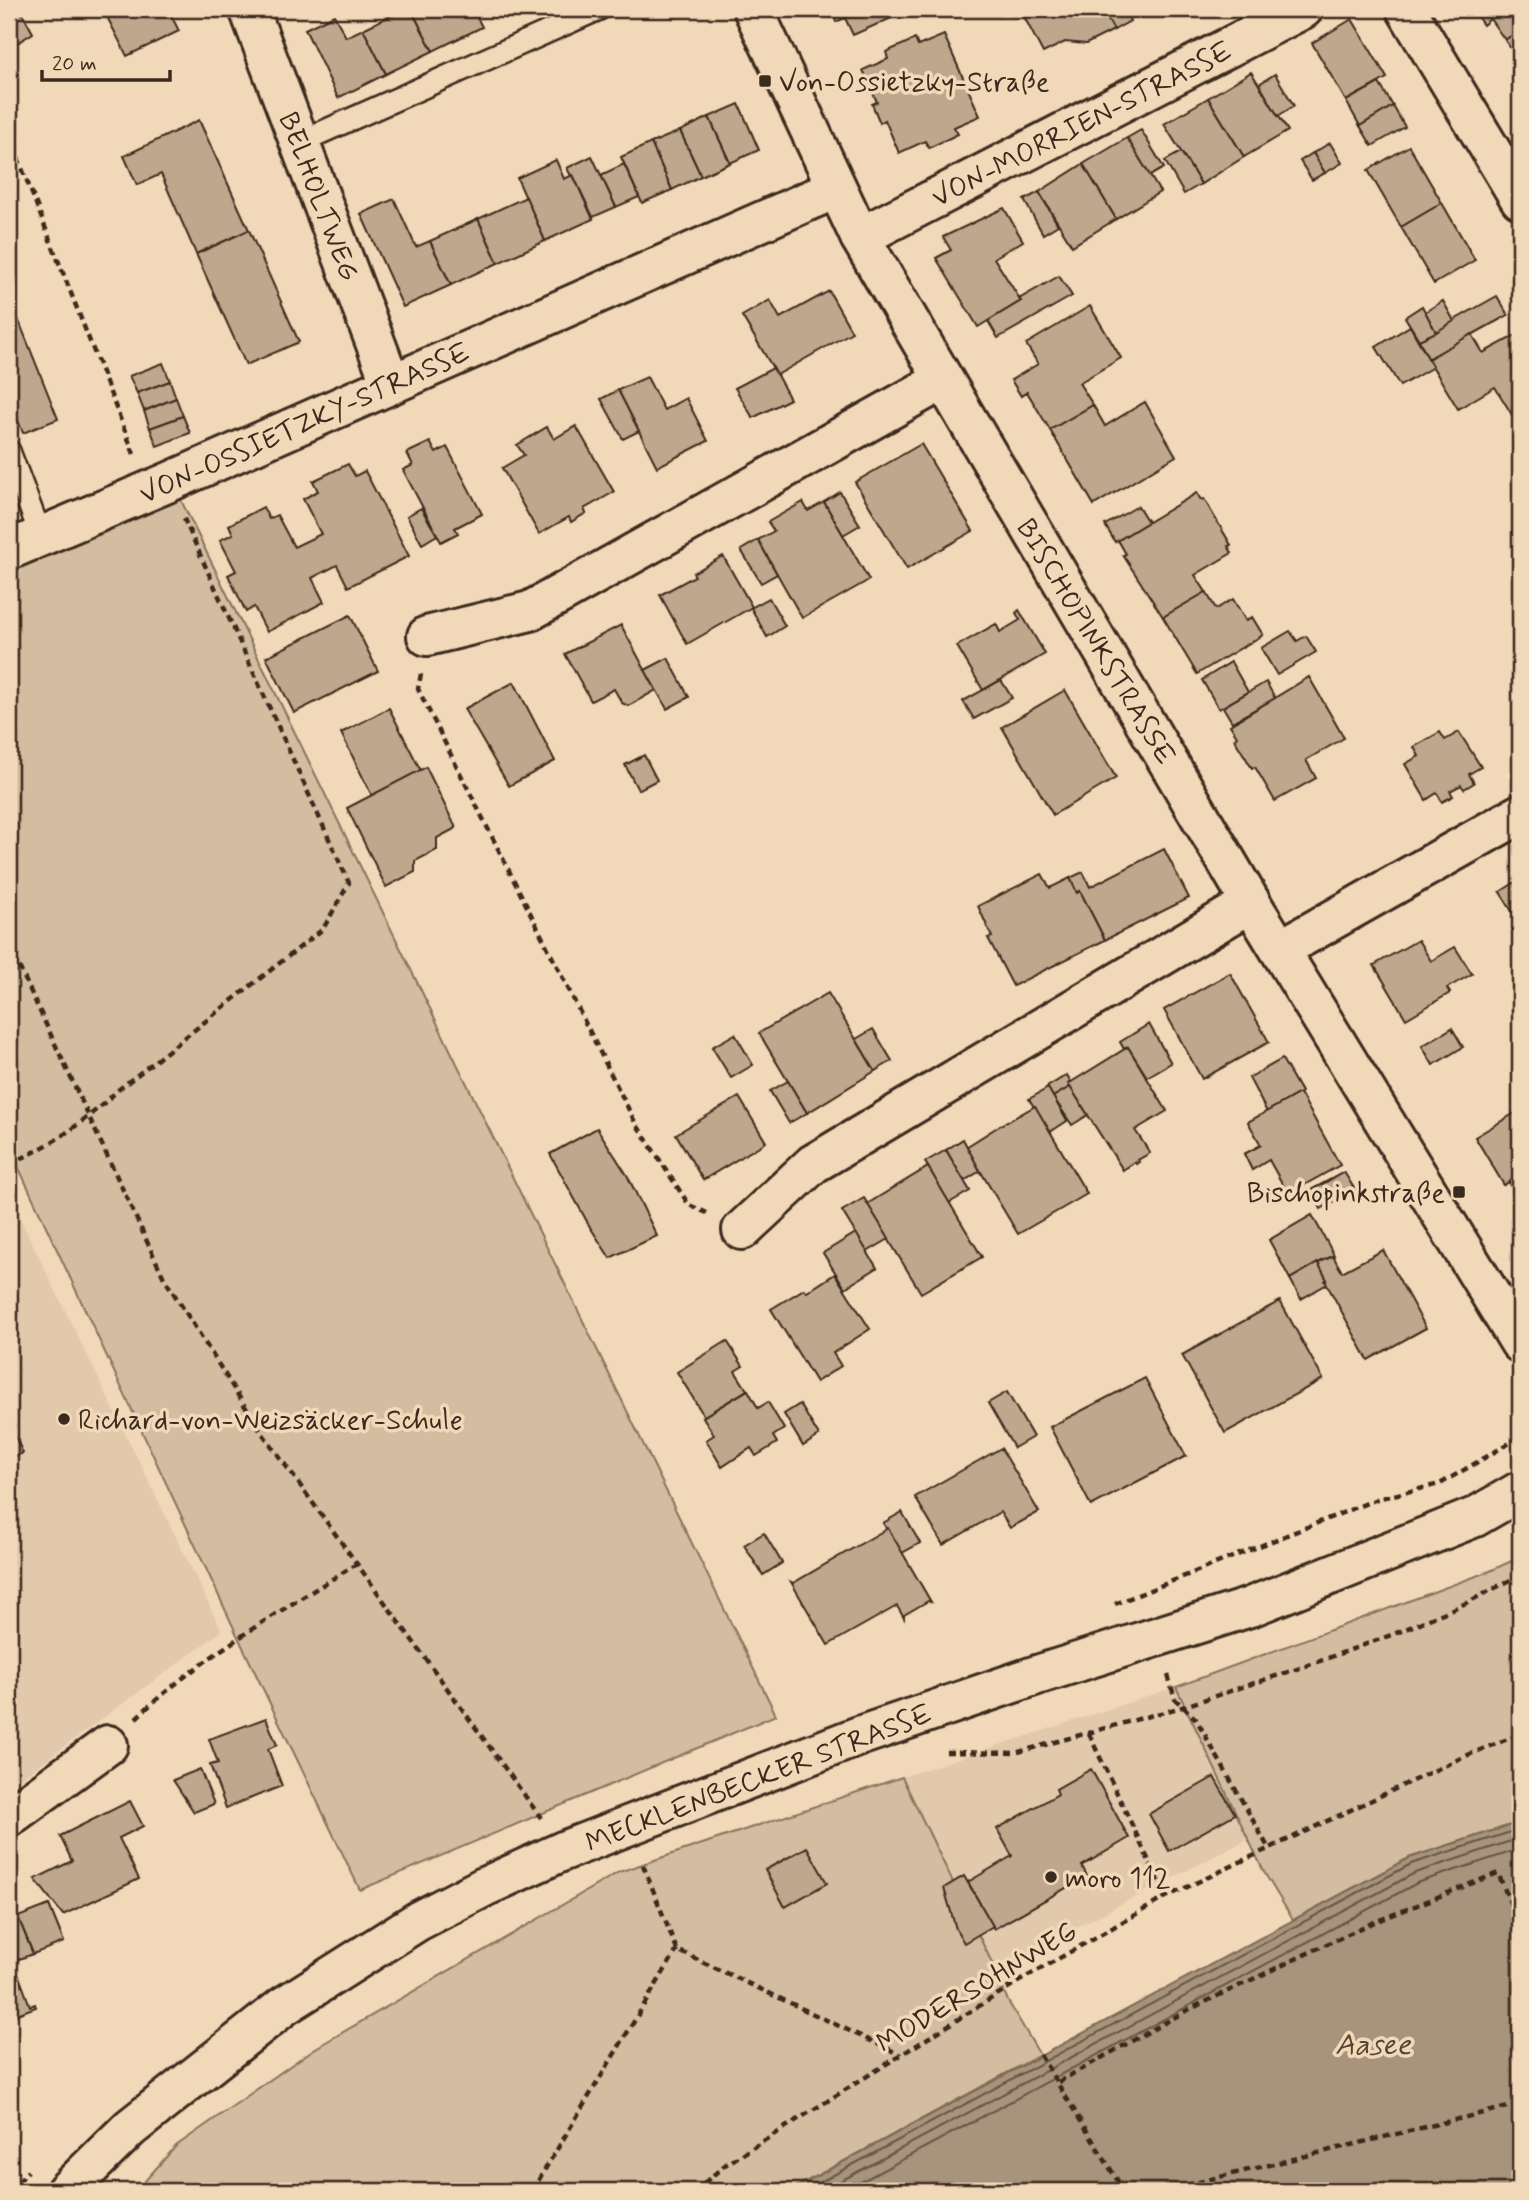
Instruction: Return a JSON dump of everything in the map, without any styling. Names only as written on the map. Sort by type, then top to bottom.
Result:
[{"type":"street","name":"BELHOLTWEG","points":[[249,9],[391,384]]},
{"type":"street","name":"BISCHOPINKSTRASSE","points":[[753,9],[835,189],[860,237],[1251,903],[1520,1343]]},
{"type":"street","name":"VON-MORRIEN-STRASSE","points":[[860,237],[1303,9]]},
{"type":"street","points":[[1406,9],[1520,199]]},
{"type":"street","name":"VON-OSSIETZKY-STRASSE","points":[[25,543],[835,189]]},
{"type":"street","points":[[427,636],[530,611],[943,380]]},
{"type":"street","points":[[1281,949],[1520,814]]},
{"type":"street","points":[[743,1230],[813,1164],[1251,903]]},
{"type":"street","name":"MECKLENBECKER STRASSE","points":[[66,2191],[130,2128],[284,2006],[418,1921],[563,1850],[901,1722],[1250,1607],[1475,1517],[1520,1491]]},
{"type":"street","points":[[9,1817],[108,1745]]},
{"type":"lane","points":[[300,142],[599,9]]},
{"type":"lane","name":"VON-OSSIETZKY-STRASSE","points":[[9,452],[25,543]]},
{"type":"path","points":[[9,135],[158,487],[349,883],[323,929],[118,1090],[90,1117],[42,1149],[9,1164]]},
{"type":"path","points":[[427,636],[418,689],[635,1122],[689,1205],[743,1230]]},
{"type":"path","points":[[9,945],[164,1278],[260,1430],[563,1850]]},
{"type":"path","points":[[108,1745],[156,1700],[238,1637],[358,1563]]},
{"type":"path","points":[[936,1752],[1015,1753],[1182,1707],[1394,1634],[1464,1604],[1520,1575]]},
{"type":"path","points":[[1168,1674],[1175,1699],[1196,1719],[1269,1847]]},
{"type":"path","points":[[1089,1734],[1166,1898]]},
{"type":"path","name":"MODERSOHNWEG","points":[[695,2191],[725,2165],[1016,1983],[1166,1898],[1463,1757],[1520,1734]]},
{"type":"path","points":[[1058,2082],[1186,2011],[1367,1925],[1498,1872],[1513,1910]]},
{"type":"path","points":[[648,1876],[677,1950],[901,2055]]},
{"type":"path","points":[[532,2191],[677,1950]]},
{"type":"path","points":[[1040,2055],[1124,2191]]},
{"type":"path","points":[[1162,2191],[1520,2104]]},
{"type":"shaded area","points":[[177,492],[776,1715],[360,1890],[238,1637],[9,1147],[9,563]]},
{"type":"shaded area","name":"Richard-von-Weizsäcker-Schule","points":[[13,1204],[222,1631],[9,1787],[9,1206]]},
{"type":"shaded area","points":[[1520,1557],[1520,1822],[1409,1858],[1293,1920],[1264,1872],[1176,1687],[1490,1571]]},
{"type":"shaded area","points":[[1176,1687],[1248,1839],[995,1969],[902,1777]]},
{"type":"shaded area","points":[[902,1777],[1008,2001],[1040,2055],[789,2191],[136,2191],[176,2146],[314,2049],[619,1872]]},
{"type":"water","name":"Aasee","points":[[1520,1822],[1520,2191],[789,2191],[1409,1858]]},
{"type":"building","points":[[20,9],[33,33],[17,43],[9,29],[9,16]]},
{"type":"building","points":[[103,9],[168,9],[179,31],[127,56]]},
{"type":"building","points":[[404,9],[411,9],[433,51],[386,74],[363,29]]},
{"type":"building","points":[[411,9],[473,9],[482,27],[433,51]]},
{"type":"building","points":[[831,9],[866,9],[836,22]]},
{"type":"building","points":[[866,9],[901,9],[903,13],[853,35],[845,18]]},
{"type":"building","points":[[1020,9],[1102,9],[1114,30],[1086,44],[1065,42],[1043,53]]},
{"type":"building","points":[[1102,9],[1128,9],[1125,10],[1130,21],[1114,30]]},
{"type":"building","points":[[1472,9],[1520,9],[1520,30],[1505,40],[1490,19],[1483,25]]},
{"type":"building","points":[[334,15],[346,37],[363,29],[386,74],[338,98],[305,29]]},
{"type":"building","points":[[1352,19],[1387,78],[1346,101],[1312,43]]},
{"type":"building","points":[[1520,30],[1520,62],[1505,40]]},
{"type":"building","points":[[944,35],[980,116],[954,127],[958,134],[929,148],[925,141],[899,153],[885,120],[880,123],[872,104],[877,102],[863,70],[888,59],[886,52],[915,39],[918,46]]},
{"type":"building","points":[[1251,72],[1288,131],[1244,157],[1208,98]]},
{"type":"building","points":[[1275,74],[1294,106],[1278,116],[1259,84]]},
{"type":"building","points":[[1379,83],[1393,106],[1360,126],[1346,101]]},
{"type":"building","points":[[1208,98],[1244,157],[1201,184],[1164,124]]},
{"type":"building","points":[[739,104],[759,150],[730,163],[709,117]]},
{"type":"building","points":[[1393,106],[1405,127],[1372,146],[1360,126]]},
{"type":"building","points":[[709,117],[730,163],[701,176],[680,131]]},
{"type":"building","points":[[199,120],[249,230],[196,254],[161,174],[137,185],[124,156]]},
{"type":"building","points":[[1141,130],[1164,168],[1150,176],[1127,138]]},
{"type":"building","points":[[680,131],[701,176],[672,190],[651,143]]},
{"type":"building","points":[[1127,138],[1160,192],[1116,219],[1083,164]]},
{"type":"building","points":[[651,143],[672,190],[642,203],[621,157]]},
{"type":"building","points":[[1330,143],[1342,163],[1325,173],[1313,153]]},
{"type":"building","points":[[1409,146],[1442,203],[1401,227],[1368,170]]},
{"type":"building","points":[[1181,152],[1201,184],[1184,194],[1165,161]]},
{"type":"building","points":[[1313,153],[1325,173],[1312,180],[1300,161]]},
{"type":"building","points":[[592,156],[616,207],[593,217],[567,168]]},
{"type":"building","points":[[556,160],[564,179],[573,175],[593,219],[545,241],[517,178]]},
{"type":"building","points":[[624,164],[639,197],[616,207],[601,175]]},
{"type":"building","points":[[1083,164],[1116,219],[1072,246],[1039,192]]},
{"type":"building","points":[[1039,192],[1058,225],[1043,234],[1024,200]]},
{"type":"building","points":[[526,197],[545,241],[498,263],[478,219]]},
{"type":"building","points":[[394,199],[416,247],[430,241],[451,285],[403,307],[361,214]]},
{"type":"building","points":[[1442,203],[1475,260],[1434,284],[1401,227]]},
{"type":"building","points":[[1004,208],[1023,241],[994,258],[1021,301],[978,327],[936,258],[951,250],[943,237]]},
{"type":"building","points":[[478,219],[498,263],[451,285],[430,241]]},
{"type":"building","points":[[249,230],[299,342],[246,365],[196,254]]},
{"type":"building","points":[[1059,276],[1072,296],[998,338],[988,321]]},
{"type":"building","points":[[829,291],[852,332],[777,375],[742,316],[770,300],[780,318]]},
{"type":"building","points":[[9,296],[58,419],[23,433],[9,397]]},
{"type":"building","points":[[1497,296],[1508,315],[1428,359],[1419,340]]},
{"type":"building","points":[[1443,301],[1454,321],[1436,332],[1425,312]]},
{"type":"building","points":[[1090,306],[1121,358],[1079,383],[1093,405],[1050,430],[1027,392],[1021,396],[1011,380],[1038,364],[1026,344]]},
{"type":"building","points":[[1422,306],[1436,332],[1419,340],[1405,317]]},
{"type":"building","points":[[1410,326],[1433,367],[1400,386],[1376,347]]},
{"type":"building","points":[[1472,334],[1483,353],[1518,334],[1520,408],[1511,413],[1495,387],[1458,409],[1428,359]]},
{"type":"building","points":[[163,363],[170,381],[137,393],[129,376]]},
{"type":"building","points":[[773,368],[790,399],[753,418],[735,388]]},
{"type":"building","points":[[647,377],[664,410],[686,398],[708,441],[657,467],[618,390]]},
{"type":"building","points":[[170,381],[176,398],[144,411],[137,393]]},
{"type":"building","points":[[618,390],[639,431],[623,439],[601,399]]},
{"type":"building","points":[[176,398],[183,416],[150,428],[144,411]]},
{"type":"building","points":[[1145,402],[1176,456],[1094,505],[1050,430],[1093,405],[1105,426]]},
{"type":"building","points":[[1520,408],[1520,430],[1511,413]]},
{"type":"building","points":[[183,416],[190,433],[157,446],[150,428]]},
{"type":"building","points":[[576,426],[614,492],[584,509],[586,513],[571,522],[569,517],[539,534],[502,468],[524,455],[517,445],[547,427],[554,439]]},
{"type":"building","points":[[430,442],[436,453],[447,447],[482,514],[455,528],[458,533],[441,542],[403,470],[413,465],[407,453]]},
{"type":"building","points":[[921,444],[973,531],[907,569],[855,482]]},
{"type":"building","points":[[348,464],[355,476],[365,471],[409,556],[348,587],[337,565],[312,578],[324,602],[267,632],[254,607],[246,612],[228,575],[236,571],[220,540],[233,534],[229,525],[263,507],[269,519],[277,515],[294,547],[321,534],[303,499],[318,491],[313,481]]},
{"type":"building","points":[[840,492],[860,525],[843,535],[824,502]]},
{"type":"building","points":[[1197,493],[1201,500],[1204,499],[1231,545],[1228,546],[1232,553],[1195,575],[1206,592],[1163,617],[1123,555],[1126,554],[1118,540]]},
{"type":"building","points":[[803,502],[808,511],[824,502],[869,580],[802,618],[758,540],[774,531],[768,522]]},
{"type":"building","points":[[1138,506],[1148,522],[1115,542],[1105,525]]},
{"type":"building","points":[[421,508],[437,535],[422,544],[407,516]]},
{"type":"building","points":[[758,540],[777,574],[761,583],[741,550]]},
{"type":"building","points":[[723,556],[752,607],[687,644],[660,595],[695,576],[693,573]]},
{"type":"building","points":[[1206,592],[1216,609],[1233,599],[1246,621],[1252,617],[1263,635],[1197,674],[1163,617]]},
{"type":"building","points":[[769,598],[785,626],[767,637],[751,608]]},
{"type":"building","points":[[1019,610],[1045,654],[983,690],[957,646],[996,624],[1000,632],[1020,620],[1016,613]]},
{"type":"building","points":[[350,615],[378,671],[294,713],[266,657]]},
{"type":"building","points":[[621,625],[656,690],[628,706],[622,703],[614,689],[591,701],[565,654]]},
{"type":"building","points":[[1290,631],[1297,641],[1306,636],[1316,652],[1277,675],[1261,648]]},
{"type":"building","points":[[668,658],[689,697],[667,709],[645,670]]},
{"type":"building","points":[[1231,662],[1248,692],[1219,709],[1202,680]]},
{"type":"building","points":[[1309,677],[1344,738],[1306,760],[1316,778],[1275,801],[1234,739],[1237,736],[1230,725]]},
{"type":"building","points":[[1001,680],[1012,698],[974,719],[963,701]]},
{"type":"building","points":[[514,682],[555,761],[509,786],[464,709]]},
{"type":"building","points":[[1266,682],[1275,698],[1232,722],[1223,707]]},
{"type":"building","points":[[1065,690],[1116,778],[1053,815],[1002,727]]},
{"type":"building","points":[[389,708],[421,771],[372,796],[341,733]]},
{"type":"building","points":[[1440,732],[1445,740],[1459,732],[1481,767],[1469,774],[1474,783],[1464,789],[1461,785],[1450,791],[1453,796],[1442,802],[1437,793],[1426,800],[1405,764],[1419,756],[1414,747]]},
{"type":"building","points":[[644,755],[657,780],[638,790],[625,765]]},
{"type":"building","points":[[426,767],[456,828],[437,838],[437,850],[415,861],[415,872],[386,887],[347,808]]},
{"type":"building","points":[[1164,849],[1189,898],[1105,940],[1080,891],[1077,893],[1070,878],[1083,872],[1090,887]]},
{"type":"building","points":[[1042,874],[1050,888],[1070,878],[1077,893],[1080,891],[1105,940],[1013,986],[988,938],[992,937],[978,906]]},
{"type":"building","points":[[1520,879],[1520,924],[1500,892]]},
{"type":"building","points":[[1418,940],[1431,961],[1455,947],[1472,974],[1447,988],[1450,993],[1406,1019],[1374,965]]},
{"type":"building","points":[[1230,973],[1269,1042],[1202,1079],[1164,1010]]},
{"type":"building","points":[[828,993],[875,1071],[807,1113],[759,1033]]},
{"type":"building","points":[[1149,1024],[1171,1063],[1147,1077],[1128,1047],[1124,1049],[1120,1042]]},
{"type":"building","points":[[1452,1028],[1463,1047],[1433,1065],[1422,1046]]},
{"type":"building","points":[[873,1029],[892,1061],[875,1071],[856,1039]]},
{"type":"building","points":[[735,1034],[753,1065],[731,1078],[712,1047]]},
{"type":"building","points":[[1128,1047],[1167,1111],[1135,1130],[1150,1153],[1123,1170],[1068,1084]]},
{"type":"building","points":[[1282,1059],[1301,1092],[1267,1112],[1249,1078]]},
{"type":"building","points":[[1067,1075],[1071,1082],[1068,1084],[1070,1087],[1053,1097],[1047,1087]]},
{"type":"building","points":[[788,1081],[807,1113],[789,1123],[770,1091]]},
{"type":"building","points":[[1070,1087],[1088,1115],[1072,1125],[1053,1097]]},
{"type":"building","points":[[1048,1088],[1067,1121],[1050,1132],[1029,1099]]},
{"type":"building","points":[[1300,1093],[1340,1165],[1288,1194],[1269,1160],[1252,1170],[1244,1154],[1261,1145],[1248,1122]]},
{"type":"building","points":[[739,1097],[766,1142],[703,1180],[676,1134]]},
{"type":"building","points":[[1035,1106],[1087,1194],[1018,1234],[966,1147]]},
{"type":"building","points":[[1520,1110],[1520,1175],[1504,1185],[1475,1137]]},
{"type":"building","points":[[597,1128],[627,1175],[657,1236],[610,1258],[550,1154]]},
{"type":"building","points":[[963,1139],[980,1171],[964,1181],[946,1150]]},
{"type":"building","points":[[946,1150],[970,1191],[949,1203],[925,1162]]},
{"type":"building","points":[[928,1167],[982,1257],[921,1293],[867,1204]]},
{"type":"building","points":[[1344,1172],[1355,1190],[1321,1209],[1311,1190]]},
{"type":"building","points":[[1520,1175],[1520,1201],[1509,1182]]},
{"type":"building","points":[[864,1198],[889,1239],[867,1252],[842,1211]]},
{"type":"building","points":[[1312,1215],[1334,1255],[1290,1279],[1269,1240]]},
{"type":"building","points":[[856,1233],[877,1268],[845,1288],[823,1253]]},
{"type":"building","points":[[1383,1250],[1426,1328],[1368,1360],[1318,1263],[1333,1256],[1342,1272]]},
{"type":"building","points":[[1318,1263],[1327,1284],[1301,1299],[1290,1279]]},
{"type":"building","points":[[835,1274],[870,1329],[833,1353],[841,1366],[816,1382],[771,1309],[804,1289],[807,1292]]},
{"type":"building","points":[[1280,1301],[1323,1379],[1225,1433],[1182,1355]]},
{"type":"building","points":[[727,1341],[743,1366],[735,1371],[747,1390],[704,1416],[677,1372]]},
{"type":"building","points":[[1145,1378],[1186,1456],[1091,1506],[1050,1427]]},
{"type":"building","points":[[748,1390],[758,1408],[768,1402],[784,1429],[773,1436],[777,1443],[756,1456],[751,1448],[722,1467],[706,1440],[714,1435],[703,1417]]},
{"type":"building","points":[[1007,1392],[1033,1437],[1014,1448],[988,1403]]},
{"type":"building","points":[[800,1404],[819,1436],[803,1446],[784,1414]]},
{"type":"building","points":[[9,1424],[23,1453],[9,1459]]},
{"type":"building","points":[[1001,1448],[1039,1512],[1010,1528],[1000,1512],[943,1545],[915,1497]]},
{"type":"building","points":[[902,1512],[920,1543],[902,1553],[883,1523]]},
{"type":"building","points":[[888,1528],[931,1602],[928,1601],[904,1615],[904,1618],[897,1606],[828,1645],[791,1582]]},
{"type":"building","points":[[764,1533],[782,1563],[763,1575],[744,1545]]},
{"type":"building","points":[[266,1718],[277,1745],[268,1749],[282,1786],[226,1808],[210,1765],[218,1763],[209,1739]]},
{"type":"building","points":[[200,1769],[214,1804],[194,1812],[173,1780]]},
{"type":"building","points":[[1091,1769],[1129,1838],[1082,1866],[1087,1876],[994,1929],[968,1882],[1012,1856],[997,1829],[1058,1794],[1056,1789]]},
{"type":"building","points":[[1214,1777],[1235,1814],[1169,1851],[1149,1814]]},
{"type":"building","points":[[130,1801],[143,1826],[119,1838],[139,1879],[63,1915],[35,1879],[72,1861],[60,1836]]},
{"type":"building","points":[[807,1847],[827,1883],[785,1907],[765,1870]]},
{"type":"building","points":[[964,1876],[993,1926],[964,1943],[956,1929],[944,1888]]},
{"type":"building","points":[[49,1905],[64,1942],[33,1954],[18,1917]]},
{"type":"building","points":[[18,1917],[33,1954],[14,1961],[9,1949],[9,1921]]},
{"type":"building","points":[[9,1949],[30,2006],[35,2004],[36,2007],[9,2017]]},
{"type":"place","name":"Von-Ossietzky-Straße","points":[[765,81]]},
{"type":"place","name":"Bischopinkstraße","points":[[1459,1192]]},
{"type":"place","name":"Richard-von-Weizsäcker-Schule","points":[[64,1419]]},
{"type":"place","name":"moro 112","points":[[1051,1877]]}]
